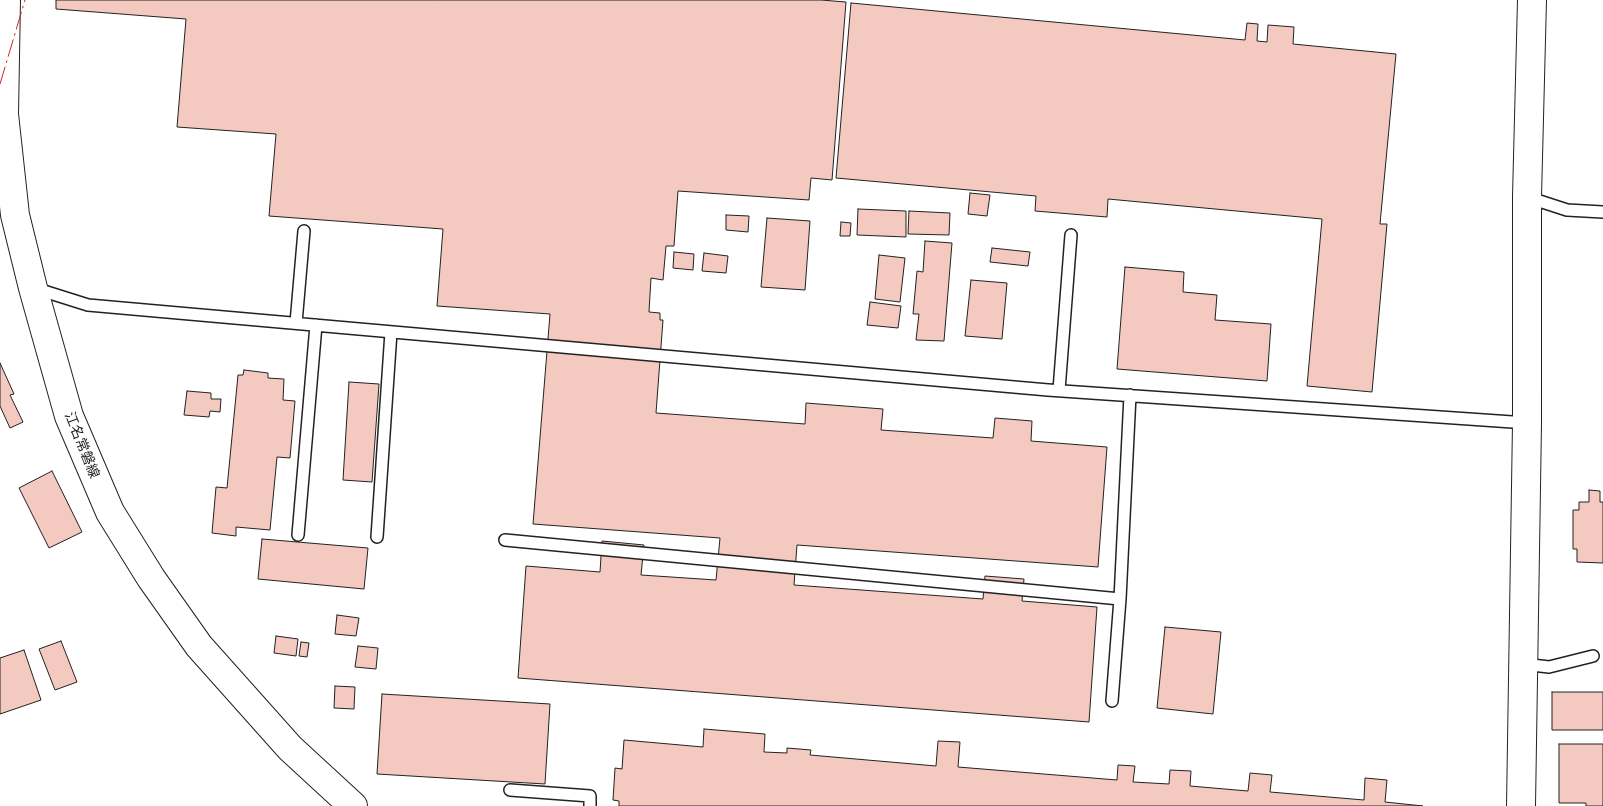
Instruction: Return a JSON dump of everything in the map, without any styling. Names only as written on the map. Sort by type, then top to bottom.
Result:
[{"type":"main road","name":"江名常磐線","points":[[6,0],[4,114],[15,215],[33,288],[69,416],[110,512],[141,562],[199,646],[290,748],[353,806]]},
{"type":"main road","points":[[1521,806],[1527,423],[1527,197],[1532,0]]},
{"type":"lane","points":[[1527,197],[1567,210],[1603,212]]},
{"type":"lane","points":[[296,323],[304,231]]},
{"type":"lane","points":[[1059,390],[1070,235]]},
{"type":"lane","points":[[33,288],[88,305],[1130,396],[1527,423]]},
{"type":"lane","points":[[298,535],[316,325]]},
{"type":"lane","points":[[377,537],[391,332]]},
{"type":"lane","points":[[1112,701],[1120,599],[1130,396]]},
{"type":"lane","points":[[505,540],[1120,599]]},
{"type":"lane","points":[[1523,664],[1549,667],[1593,656]]},
{"type":"lane","points":[[510,790],[590,796],[590,806]]},
{"type":"building","points":[[56,0],[821,0],[846,2],[832,180],[811,178],[809,200],[678,191],[674,246],[666,246],[663,280],[651,278],[649,312],[660,313],[660,320],[663,320],[656,413],[805,424],[806,403],[883,409],[881,430],[993,438],[995,418],[1032,421],[1031,441],[1107,447],[1098,567],[797,545],[794,585],[983,599],[985,576],[1024,579],[1022,601],[1097,607],[1089,722],[518,678],[526,566],[600,572],[602,541],[644,545],[641,575],[716,580],[720,538],[533,524],[550,314],[437,306],[443,229],[269,216],[276,134],[177,127],[186,19],[56,9]]},
{"type":"building","points":[[851,3],[1245,40],[1247,23],[1258,24],[1257,41],[1267,42],[1268,25],[1294,27],[1293,44],[1396,54],[1380,224],[1387,224],[1372,392],[1307,386],[1322,219],[1108,199],[1107,217],[1035,211],[1036,196],[836,178]]},
{"type":"building","points":[[970,193],[990,195],[987,216],[968,214]]},
{"type":"building","points":[[858,209],[906,211],[906,237],[857,235]]},
{"type":"building","points":[[909,211],[950,213],[949,235],[908,234]]},
{"type":"building","points":[[726,215],[749,216],[748,232],[726,230]]},
{"type":"building","points":[[767,218],[810,221],[805,290],[761,287]]},
{"type":"building","points":[[841,222],[851,223],[850,236],[840,236]]},
{"type":"building","points":[[925,241],[952,243],[944,341],[916,340],[919,314],[913,314],[917,271],[923,272]]},
{"type":"building","points":[[992,248],[1030,252],[1028,266],[990,262]]},
{"type":"building","points":[[674,252],[694,254],[693,270],[673,268]]},
{"type":"building","points":[[704,253],[728,256],[726,273],[702,271]]},
{"type":"building","points":[[879,255],[905,258],[900,302],[875,299]]},
{"type":"building","points":[[1125,267],[1184,272],[1183,292],[1217,295],[1215,320],[1271,324],[1267,381],[1117,369]]},
{"type":"building","points":[[971,280],[1007,283],[1002,339],[965,336]]},
{"type":"building","points":[[870,302],[901,306],[898,328],[867,325]]},
{"type":"building","points":[[0,363],[14,394],[10,395],[23,422],[10,428],[0,406]]},
{"type":"building","points":[[244,370],[268,373],[268,378],[284,379],[283,400],[295,401],[290,458],[277,457],[270,530],[236,527],[236,536],[212,533],[216,487],[227,488],[238,375],[243,375]]},
{"type":"building","points":[[349,382],[379,384],[372,482],[343,480]]},
{"type":"building","points":[[187,391],[211,393],[211,399],[221,399],[220,412],[210,411],[209,417],[184,415]]},
{"type":"building","points":[[52,471],[82,532],[49,548],[19,488]]},
{"type":"building","points":[[1589,490],[1600,491],[1600,502],[1603,502],[1603,563],[1577,562],[1577,549],[1573,549],[1573,510],[1579,510],[1579,502],[1589,502]]},
{"type":"building","points":[[262,539],[368,548],[364,589],[258,579]]},
{"type":"building","points":[[337,615],[359,618],[356,636],[335,634]]},
{"type":"building","points":[[1165,627],[1221,632],[1213,714],[1157,708]]},
{"type":"building","points":[[276,636],[298,639],[296,656],[274,653]]},
{"type":"building","points":[[61,641],[77,682],[55,690],[39,649]]},
{"type":"building","points":[[301,642],[309,643],[307,657],[299,656]]},
{"type":"building","points":[[358,646],[378,648],[376,669],[355,667]]},
{"type":"building","points":[[24,650],[41,700],[0,714],[0,658]]},
{"type":"building","points":[[335,686],[355,687],[354,709],[334,708]]},
{"type":"building","points":[[1552,692],[1603,692],[1603,730],[1552,730]]},
{"type":"building","points":[[382,694],[550,704],[545,784],[377,774]]},
{"type":"building","points":[[704,729],[765,734],[764,752],[787,753],[787,748],[811,750],[810,755],[936,766],[938,741],[960,742],[958,767],[1117,780],[1118,765],[1135,766],[1133,782],[1169,784],[1170,770],[1191,771],[1190,786],[1248,791],[1250,773],[1272,775],[1270,792],[1364,800],[1365,778],[1387,780],[1385,802],[1423,806],[619,806],[619,801],[613,800],[615,768],[622,769],[624,740],[703,747]]},
{"type":"building","points":[[1559,744],[1603,744],[1603,806],[1586,806],[1586,803],[1559,803]]},
{"type":"power","points":[[0,84],[25,0]]}]
